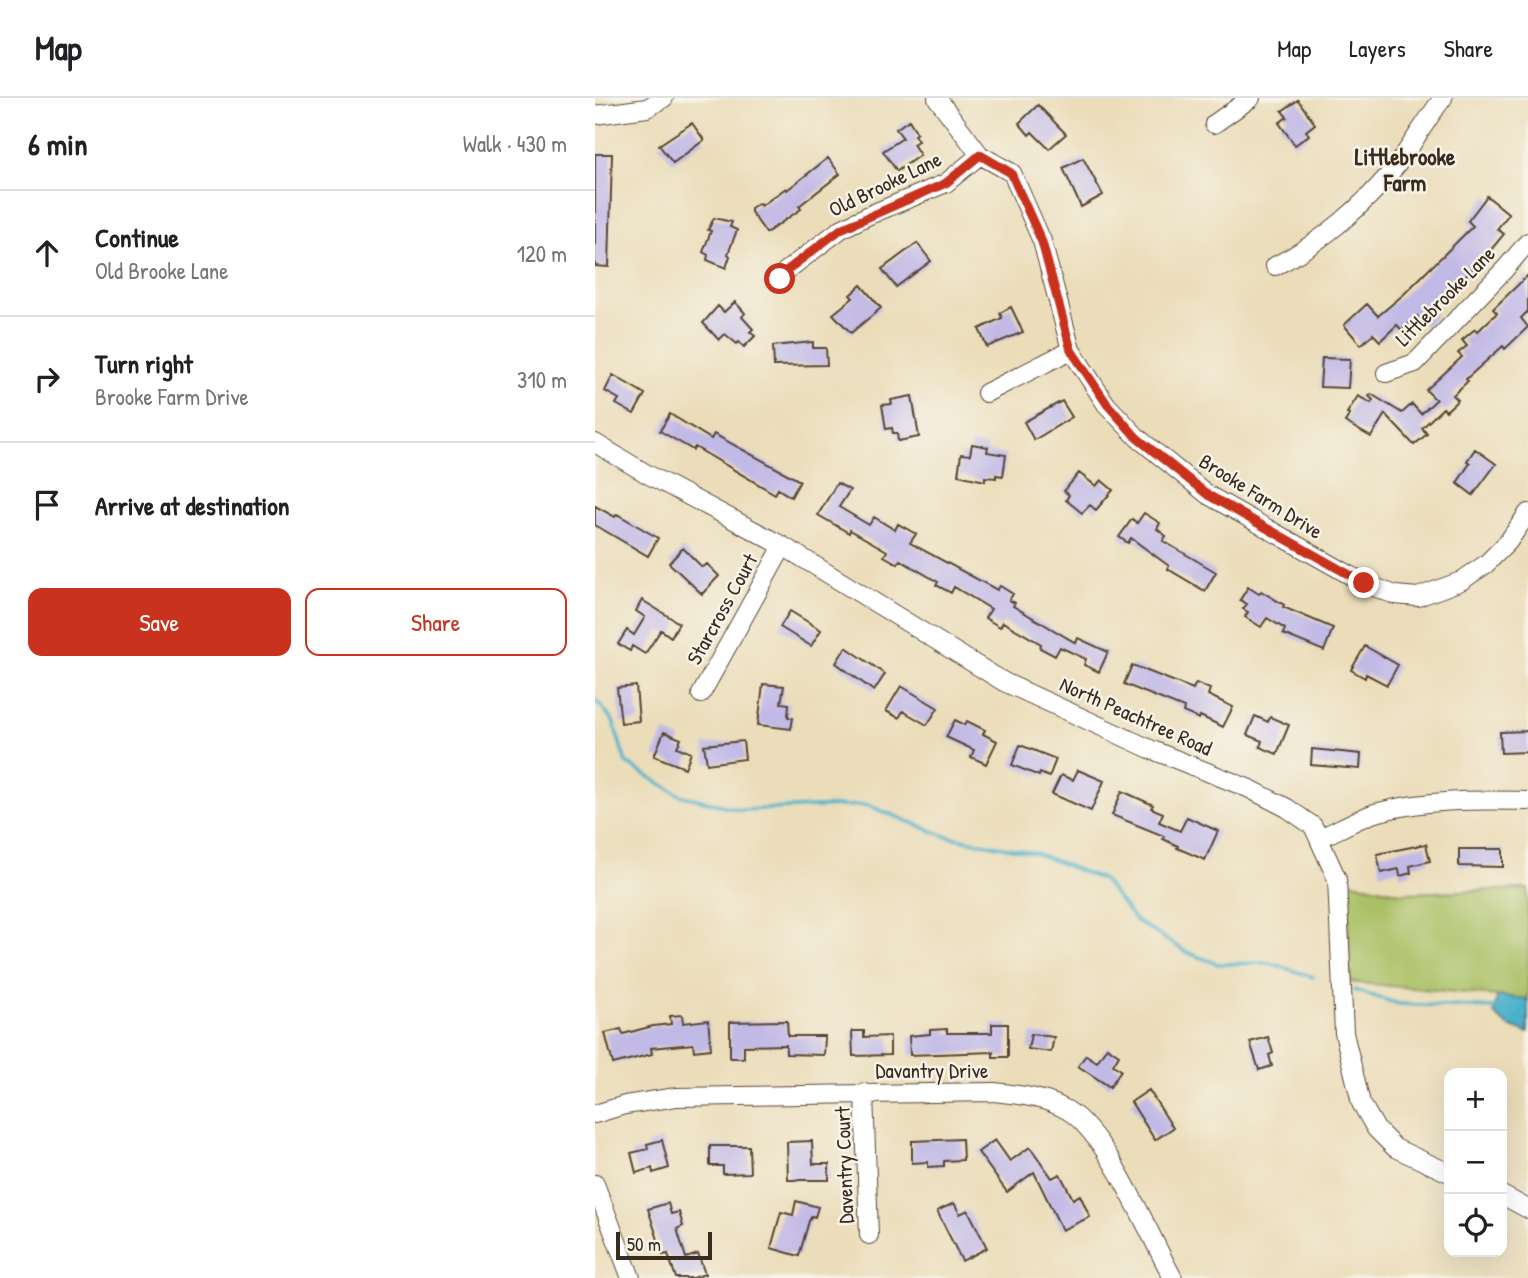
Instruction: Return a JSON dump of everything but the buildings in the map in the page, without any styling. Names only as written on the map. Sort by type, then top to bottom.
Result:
[{"type":"street","points":[[595,115],[647,108],[664,98]]},
{"type":"street","name":"Brooke Farm Drive","points":[[937,98],[980,155],[1011,173],[1042,242],[1071,350],[1107,404],[1137,438],[1208,495],[1364,583],[1395,594],[1418,597],[1461,581],[1486,564],[1528,513]]},
{"type":"street","points":[[1214,124],[1251,98]]},
{"type":"street","points":[[1275,266],[1301,253],[1332,230],[1374,191],[1397,165],[1443,98]]},
{"type":"street","name":"Old Brooke Lane","points":[[780,279],[786,271],[841,229],[946,183],[980,155]]},
{"type":"street","name":"Littlebrooke Lane","points":[[1386,373],[1415,363],[1505,270],[1528,242]]},
{"type":"street","points":[[986,393],[1071,350]]},
{"type":"street","name":"North Peachtree Road","points":[[595,443],[647,474],[783,546],[1004,682],[1150,749],[1250,789],[1287,808],[1313,826],[1321,838],[1337,878],[1344,1032],[1361,1103],[1376,1129],[1395,1148],[1444,1171]]},
{"type":"street","name":"Starcross Court","points":[[701,694],[783,546]]},
{"type":"street","points":[[1321,838],[1373,814],[1419,803],[1528,801]]},
{"type":"street","name":"Davantry Drive","points":[[595,1114],[625,1105],[676,1097],[995,1092],[1039,1098],[1068,1110],[1099,1141],[1173,1278]]},
{"type":"street","name":"Daventry Court","points":[[864,1093],[869,1234]]},
{"type":"street","points":[[595,1184],[631,1278]]},
{"type":"street","points":[[1507,1197],[1528,1209]]},
{"type":"green space","points":[[1348,881],[1401,893],[1528,889],[1528,999],[1349,982]]},
{"type":"water","points":[[1497,996],[1528,999],[1528,1033],[1508,1026],[1494,1014]]},
{"type":"waterway","points":[[595,699],[613,721],[626,763],[680,795],[741,810],[867,805],[945,836],[1035,853],[1103,880],[1135,920],[1186,952],[1218,964],[1270,963],[1313,977]]},
{"type":"waterway","points":[[1354,990],[1399,1004],[1495,1008]]},
{"type":"district","name":"Littlebrooke Farm","points":[[1405,169]]},
{"type":"route","points":[[780,279],[786,271],[841,229],[946,183],[980,155],[1011,173],[1042,242],[1071,350],[1107,404],[1137,438],[1208,495],[1364,583]]}]
